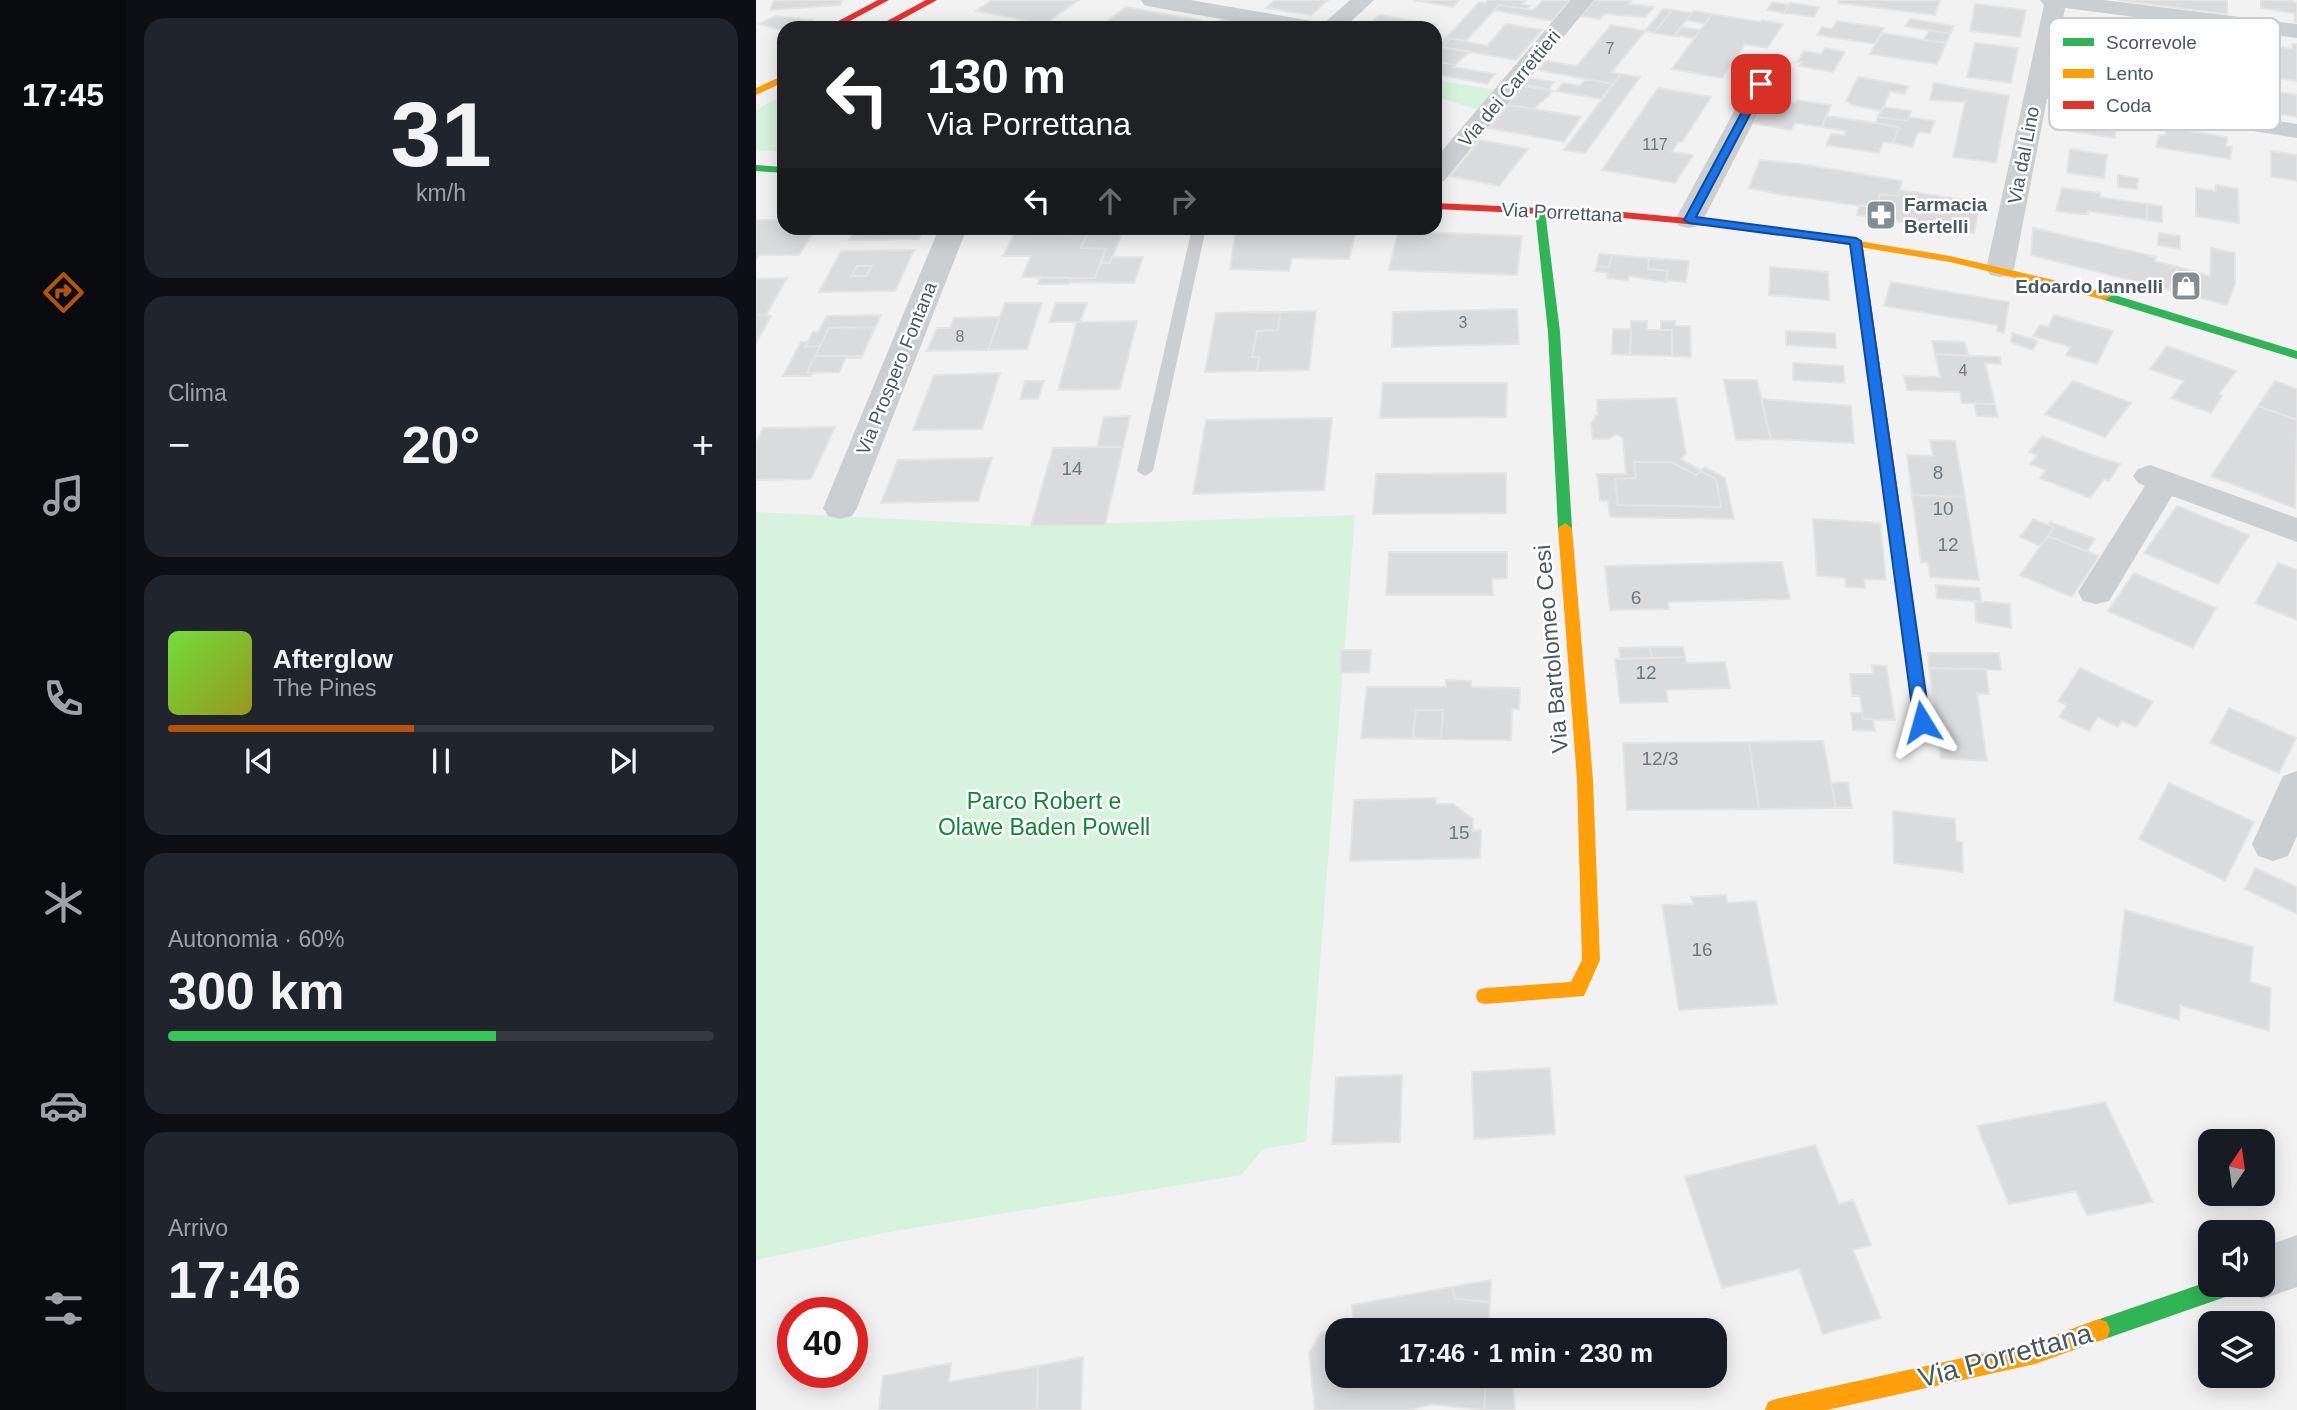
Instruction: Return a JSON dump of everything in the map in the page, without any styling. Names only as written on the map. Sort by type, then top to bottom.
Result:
[{"type":"street","points":[[844,21],[885,0]]},
{"type":"street","points":[[892,21],[933,0]]},
{"type":"street","points":[[1152,0],[1272,21]]},
{"type":"street","points":[[1340,21],[1363,0]]},
{"type":"street","name":"Via dei Carrettieri","points":[[1442,167],[1583,0]]},
{"type":"street","name":"Via dal Lino","points":[[2050,18],[2054,0],[2195,18]]},
{"type":"street","name":"Via dal Lino","points":[[2000,269],[2049,25]]},
{"type":"street","points":[[756,92],[777,82]]},
{"type":"street","points":[[1689,220],[1761,84]]},
{"type":"street","points":[[2036,90],[2049,92]]},
{"type":"street","points":[[756,168],[777,170]]},
{"type":"street","points":[[756,184],[777,182]]},
{"type":"street","name":"Via Porrettana","points":[[1442,206],[1689,220],[1856,241],[2000,269],[2189,319],[2297,355]]},
{"type":"street","name":"Via Bartolomeo Cesi","points":[[1485,996],[1577,990],[1591,960],[1585,780],[1562,490],[1554,332],[1540,211]]},
{"type":"street","name":"Via Prospero Fontana","points":[[840,508],[950,235]]},
{"type":"street","points":[[1856,241],[1922,722]]},
{"type":"street","points":[[2096,592],[2157,478],[2297,531]]},
{"type":"street","points":[[2273,844],[2297,787]]},
{"type":"street","points":[[2275,1269],[2297,1261]]},
{"type":"street","name":"Via Porrettana","points":[[1776,1410],[2035,1353],[2198,1296]]},
{"type":"lane","points":[[1145,471],[1197,235]]},
{"type":"green space","points":[[1442,81],[1496,90],[1478,110],[1442,98]]},
{"type":"green space","points":[[777,98],[777,152],[756,150],[756,110]]},
{"type":"green space","name":"Parco Robert e Olawe Baden Powell","points":[[756,512],[1031,526],[1355,515],[1306,1142],[1263,1149],[1241,1175],[889,1232],[756,1260]]},
{"type":"building","points":[[774,0],[842,0],[840,5],[770,10]]},
{"type":"building","points":[[992,0],[1079,0],[1049,21],[1029,21],[976,11]]},
{"type":"building","points":[[1275,0],[1328,0],[1311,15],[1266,8]]},
{"type":"building","points":[[1413,0],[1459,0],[1453,7]]},
{"type":"building","points":[[1488,0],[1526,0],[1522,4],[1530,6],[1527,9],[1499,5],[1466,41],[1446,38],[1479,2],[1486,3]]},
{"type":"building","points":[[1543,0],[1571,0],[1552,21],[1494,10],[1499,5],[1533,10]]},
{"type":"building","points":[[1594,0],[1632,0],[1629,4],[1654,7],[1645,17],[1604,14],[1600,19],[1581,16]]},
{"type":"building","points":[[1839,0],[1940,0],[1935,15],[1838,3]]},
{"type":"building","points":[[2117,0],[2227,0],[2227,14]]},
{"type":"building","points":[[2261,0],[2290,0],[2297,3],[2297,22],[2294,13],[2261,8]]},
{"type":"building","points":[[1772,2],[1789,5],[1784,13],[1767,10]]},
{"type":"building","points":[[1790,3],[1819,7],[1814,17],[1784,13]]},
{"type":"building","points":[[1975,4],[2026,10],[2020,37],[1970,31]]},
{"type":"building","points":[[1126,7],[1200,20],[1199,21],[1107,21]]},
{"type":"building","points":[[1663,9],[1672,10],[1654,33],[1645,31]]},
{"type":"building","points":[[1672,10],[1692,13],[1674,36],[1654,33]]},
{"type":"building","points":[[1694,11],[1712,14],[1705,24],[1687,20]]},
{"type":"building","points":[[1712,14],[1783,24],[1767,48],[1745,44],[1722,78],[1672,69]]},
{"type":"building","points":[[1379,15],[1413,21],[1373,21]]},
{"type":"building","points":[[775,16],[812,20],[777,21],[777,29],[760,24]]},
{"type":"building","points":[[1223,18],[1241,21],[1219,21]]},
{"type":"building","points":[[1910,19],[1954,26],[1950,34],[1905,26]]},
{"type":"building","points":[[1837,21],[1884,28],[1875,44],[1817,35],[1822,27],[1832,29]]},
{"type":"building","points":[[1506,24],[1542,30],[1516,60],[1443,47],[1450,38],[1487,46]]},
{"type":"building","points":[[1611,25],[1645,31],[1612,72],[1621,74],[1613,84],[1538,70],[1546,61],[1577,66]]},
{"type":"building","points":[[1682,27],[1700,30],[1694,38],[1675,35]]},
{"type":"building","points":[[1929,30],[1950,34],[1946,43],[1924,40]]},
{"type":"building","points":[[1882,33],[1946,43],[1937,64],[1870,54]]},
{"type":"building","points":[[1450,38],[1443,47],[1469,52],[1455,65],[1442,62],[1442,42]]},
{"type":"building","points":[[1975,43],[2018,48],[2011,83],[1967,77]]},
{"type":"building","points":[[2292,44],[2297,44],[2297,81],[2280,79],[2280,47],[2293,49]]},
{"type":"building","points":[[1825,48],[1845,52],[1833,72],[1799,66],[1802,62],[1797,62],[1804,51],[1821,54]]},
{"type":"building","points":[[1442,62],[1455,65],[1453,67],[1495,74],[1487,84],[1442,75]]},
{"type":"building","points":[[1621,74],[1640,77],[1585,153],[1564,150]]},
{"type":"building","points":[[1858,77],[1908,86],[1904,94],[1890,91],[1882,111],[1846,101]]},
{"type":"building","points":[[1530,78],[1554,82],[1549,89],[1524,85]]},
{"type":"building","points":[[1586,79],[1613,84],[1601,99],[1556,91],[1563,83],[1580,86]]},
{"type":"building","points":[[1934,83],[2009,96],[1996,163],[1953,157],[1965,102],[1930,100]]},
{"type":"building","points":[[1523,86],[1553,91],[1534,109],[1508,105]]},
{"type":"building","points":[[1658,88],[1711,97],[1682,142],[1678,142],[1672,152],[1693,155],[1675,183],[1602,170]]},
{"type":"building","points":[[2280,92],[2297,95],[2297,117],[2280,114]]},
{"type":"building","points":[[1765,99],[1831,105],[1822,127],[1795,123],[1791,130],[1753,123]]},
{"type":"building","points":[[1508,105],[1581,117],[1564,142],[1489,128]]},
{"type":"building","points":[[1883,107],[1911,111],[1907,121],[1878,117]]},
{"type":"building","points":[[1826,116],[1899,127],[1893,143],[1883,142],[1879,153],[1826,145],[1831,134],[1844,135],[1846,131],[1822,127]]},
{"type":"building","points":[[1878,117],[1907,121],[1909,117],[1935,121],[1930,133],[1918,132],[1912,147],[1893,143],[1899,127],[1876,123]]},
{"type":"building","points":[[2064,130],[2116,130],[2115,138]]},
{"type":"building","points":[[2166,130],[2185,130],[2227,137],[2226,146],[2232,147],[2230,159],[2156,147],[2159,135],[2165,135]]},
{"type":"building","points":[[1480,140],[1528,149],[1499,186],[1450,176]]},
{"type":"building","points":[[2070,149],[2107,155],[2104,178],[2067,173]]},
{"type":"building","points":[[2271,151],[2297,155],[2297,181],[2271,177]]},
{"type":"building","points":[[1760,160],[1902,181],[1898,196],[1880,194],[1876,208],[1778,194],[1749,188]]},
{"type":"building","points":[[2118,175],[2138,178],[2137,189],[2118,187]]},
{"type":"building","points":[[2216,185],[2238,189],[2239,223],[2196,216],[2196,188],[2216,191]]},
{"type":"building","points":[[2062,188],[2100,193],[2100,197],[2147,204],[2147,220],[2088,211],[2088,214],[2078,214],[2056,211]]},
{"type":"building","points":[[1899,190],[1980,202],[1974,233],[1857,215],[1859,205],[1876,208],[1880,194],[1898,196]]},
{"type":"building","points":[[2147,204],[2162,206],[2162,222],[2147,220]]},
{"type":"building","points":[[756,220],[777,220],[777,235],[812,235],[799,255],[759,255],[756,259]]},
{"type":"building","points":[[2033,228],[2156,257],[2155,261],[2178,267],[2169,290],[2031,255]]},
{"type":"building","points":[[1442,233],[1522,236],[1517,275],[1389,270],[1397,235],[1442,235]]},
{"type":"building","points":[[2159,233],[2180,236],[2180,249],[2158,245]]},
{"type":"building","points":[[852,235],[921,235],[919,239],[849,240]]},
{"type":"building","points":[[1014,235],[1087,235],[1081,248],[1106,249],[1095,278],[1022,277],[1031,256],[1003,256]]},
{"type":"building","points":[[1087,235],[1121,235],[1110,263],[1101,263],[1106,249],[1081,248]]},
{"type":"building","points":[[1235,235],[1355,235],[1349,259],[1292,258],[1289,271],[1230,269]]},
{"type":"building","points":[[2211,248],[2235,253],[2235,284],[2227,305],[2169,290],[2178,267],[2210,276]]},
{"type":"building","points":[[914,250],[895,291],[819,292],[841,251]]},
{"type":"building","points":[[1599,254],[1612,255],[1609,267],[1597,266]]},
{"type":"building","points":[[1612,255],[1649,258],[1648,269],[1668,271],[1666,282],[1629,276],[1628,280],[1607,278],[1608,273],[1595,271],[1597,266],[1609,267]]},
{"type":"building","points":[[1112,257],[1143,257],[1134,283],[1070,282],[1072,278],[1095,278],[1101,263],[1110,263]]},
{"type":"building","points":[[1649,258],[1689,261],[1686,282],[1666,280],[1668,271],[1648,269]]},
{"type":"building","points":[[857,266],[872,266],[866,276],[851,276]]},
{"type":"building","points":[[1770,267],[1828,272],[1829,300],[1769,295]]},
{"type":"building","points":[[787,278],[766,315],[756,315],[756,279]]},
{"type":"building","points":[[1041,278],[1072,278],[1069,284],[1038,284]]},
{"type":"building","points":[[1891,282],[2009,302],[2004,333],[1997,331],[1998,325],[1884,306]]},
{"type":"building","points":[[1005,303],[1042,303],[1027,349],[988,350]]},
{"type":"building","points":[[1056,303],[1087,303],[1080,322],[1049,322]]},
{"type":"building","points":[[1517,309],[1519,344],[1392,347],[1393,312]]},
{"type":"building","points":[[1316,311],[1309,370],[1257,371],[1259,357],[1252,357],[1257,331],[1278,330],[1280,312]]},
{"type":"building","points":[[1280,312],[1278,330],[1257,331],[1252,357],[1259,357],[1257,371],[1205,372],[1216,313]]},
{"type":"building","points":[[756,315],[771,316],[756,343]]},
{"type":"building","points":[[881,315],[861,358],[846,358],[839,372],[807,373],[820,346],[805,347],[813,332],[818,332],[827,316]]},
{"type":"building","points":[[2054,315],[2113,331],[2097,364],[2066,355],[2071,347],[2033,336],[2040,325],[2048,327]]},
{"type":"building","points":[[1000,317],[988,350],[927,351],[937,328],[950,328],[954,318]]},
{"type":"building","points":[[1137,321],[1120,389],[1058,390],[1077,322]]},
{"type":"building","points":[[1631,321],[1647,321],[1647,330],[1672,330],[1672,356],[1630,355]]},
{"type":"building","points":[[1661,321],[1675,321],[1675,326],[1690,326],[1691,357],[1672,356],[1672,330],[1661,330]]},
{"type":"building","points":[[875,327],[862,356],[815,356],[829,328]]},
{"type":"building","points":[[1613,329],[1631,329],[1630,355],[1612,354]]},
{"type":"building","points":[[1786,331],[1835,333],[1836,348],[1786,345]]},
{"type":"building","points":[[2012,333],[2038,341],[2032,350],[2011,342]]},
{"type":"building","points":[[1932,341],[1964,342],[1969,356],[1935,354]]},
{"type":"building","points":[[801,342],[808,342],[805,347],[820,346],[807,373],[813,373],[811,376],[783,376]]},
{"type":"building","points":[[2167,346],[2236,371],[2219,394],[2222,396],[2211,413],[2171,398],[2184,381],[2150,369]]},
{"type":"building","points":[[1935,354],[2000,357],[2001,364],[1985,363],[1995,404],[1962,403],[1960,392],[1907,390],[1904,376],[1940,377]]},
{"type":"building","points":[[1793,363],[1843,366],[1845,383],[1793,380]]},
{"type":"building","points":[[1000,373],[982,429],[913,430],[934,375]]},
{"type":"building","points":[[1724,380],[1757,380],[1771,439],[1736,440]]},
{"type":"building","points":[[1025,381],[1044,381],[1038,399],[1020,399]]},
{"type":"building","points":[[2073,381],[2131,403],[2105,437],[2045,414]]},
{"type":"building","points":[[2275,381],[2297,389],[2297,420],[2258,406]]},
{"type":"building","points":[[1383,383],[1507,383],[1506,417],[1380,418]]},
{"type":"building","points":[[1676,398],[1686,454],[1680,459],[1701,470],[1705,467],[1725,478],[1734,519],[1610,517],[1608,501],[1600,501],[1597,474],[1626,474],[1623,438],[1616,434],[1609,439],[1593,439],[1591,423],[1598,415],[1597,400]]},
{"type":"building","points":[[1761,399],[1851,406],[1854,443],[1771,439]]},
{"type":"building","points":[[1974,404],[1995,404],[1998,417],[1977,416]]},
{"type":"building","points":[[2258,406],[2297,420],[2295,508],[2211,476]]},
{"type":"building","points":[[1130,416],[1123,447],[1097,447],[1104,417]]},
{"type":"building","points":[[1332,418],[1324,490],[1193,494],[1206,420]]},
{"type":"building","points":[[835,427],[811,479],[756,480],[756,443],[763,428]]},
{"type":"building","points":[[2042,436],[2120,464],[2109,481],[2104,479],[2090,498],[2040,478],[2046,470],[2030,464],[2037,455],[2029,452]]},
{"type":"building","points":[[1930,440],[1955,441],[1965,497],[1912,495],[1907,455],[1933,456]]},
{"type":"building","points":[[1123,447],[1105,525],[1031,526],[1053,448]]},
{"type":"building","points":[[992,458],[978,501],[881,503],[898,460]]},
{"type":"building","points":[[1634,462],[1671,462],[1696,475],[1701,471],[1716,479],[1721,507],[1618,505],[1615,479],[1636,478]]},
{"type":"building","points":[[1506,473],[1506,513],[1373,514],[1376,474]]},
{"type":"building","points":[[1912,495],[1965,497],[1979,580],[1930,577],[1928,562],[1921,562]]},
{"type":"building","points":[[2177,506],[2249,535],[2218,584],[2144,553]]},
{"type":"building","points":[[1813,519],[1880,523],[1886,580],[1864,579],[1865,588],[1846,587],[1845,578],[1817,576]]},
{"type":"building","points":[[2033,519],[2054,527],[2041,546],[2020,537]]},
{"type":"building","points":[[2050,522],[2095,539],[2087,551],[2048,536],[2054,527],[2048,525]]},
{"type":"building","points":[[2048,536],[2099,556],[2072,597],[2020,575]]},
{"type":"building","points":[[1389,552],[1507,552],[1507,578],[1492,579],[1493,595],[1386,595]]},
{"type":"building","points":[[1782,562],[1790,599],[1668,602],[1669,609],[1610,610],[1605,566]]},
{"type":"building","points":[[2278,563],[2297,570],[2297,620],[2255,603]]},
{"type":"building","points":[[2134,573],[2216,608],[2193,648],[2108,611]]},
{"type":"building","points":[[1936,585],[1979,588],[1982,602],[1937,598]]},
{"type":"building","points":[[1975,601],[2010,604],[2011,628],[1976,622]]},
{"type":"building","points":[[1650,647],[1683,647],[1685,657],[1652,658]]},
{"type":"building","points":[[1650,647],[1652,658],[1620,659],[1619,648]]},
{"type":"building","points":[[1341,650],[1371,650],[1369,672],[1340,673]]},
{"type":"building","points":[[1928,653],[1999,653],[2001,670],[1929,668]]},
{"type":"building","points":[[1685,657],[1686,663],[1725,662],[1730,688],[1666,690],[1668,702],[1620,703],[1615,659]]},
{"type":"building","points":[[1872,665],[1886,666],[1895,720],[1863,719],[1860,696],[1852,696],[1850,674],[1873,674]]},
{"type":"building","points":[[1929,668],[1986,669],[1989,694],[1977,694],[1987,761],[1941,758]]},
{"type":"building","points":[[2080,668],[2153,702],[2136,727],[2122,721],[2118,727],[2098,717],[2089,731],[2059,717],[2067,705],[2058,701]]},
{"type":"building","points":[[1446,680],[1471,681],[1471,687],[1520,688],[1519,709],[1512,709],[1511,740],[1361,738],[1367,687],[1446,687]]},
{"type":"building","points":[[2229,708],[2296,738],[2279,773],[2210,743]]},
{"type":"building","points":[[1416,710],[1443,710],[1441,739],[1413,738]]},
{"type":"building","points":[[1851,713],[1862,713],[1863,719],[1873,719],[1875,731],[1853,730]]},
{"type":"building","points":[[1823,741],[1836,808],[1759,809],[1749,742]]},
{"type":"building","points":[[1749,742],[1759,809],[1627,810],[1623,743]]},
{"type":"building","points":[[1848,782],[1852,808],[1836,808],[1831,783]]},
{"type":"building","points":[[2169,783],[2254,822],[2225,881],[2139,839]]},
{"type":"building","points":[[1436,798],[1436,804],[1453,804],[1473,819],[1473,831],[1481,830],[1480,858],[1350,861],[1354,800]]},
{"type":"building","points":[[1893,811],[1955,819],[1956,841],[1962,842],[1963,872],[1894,863]]},
{"type":"building","points":[[2255,868],[2297,887],[2297,914],[2245,889]]},
{"type":"building","points":[[1726,895],[1727,903],[1756,901],[1777,1004],[1679,1010],[1662,905],[1693,904],[1691,897]]},
{"type":"building","points":[[2125,910],[2253,947],[2250,982],[2271,988],[2269,1031],[2180,1005],[2179,1020],[2114,1001]]},
{"type":"building","points":[[1550,1068],[1555,1134],[1474,1139],[1472,1072]]},
{"type":"building","points":[[1402,1075],[1400,1142],[1332,1144],[1336,1077]]},
{"type":"building","points":[[2105,1102],[2153,1202],[2087,1215],[2076,1191],[2009,1204],[1977,1126]]},
{"type":"building","points":[[1815,1145],[1839,1204],[1853,1200],[1871,1245],[1853,1250],[1881,1318],[1823,1334],[1799,1269],[1722,1288],[1685,1177]]},
{"type":"building","points":[[1491,1280],[1490,1302],[1455,1299],[1452,1287]]},
{"type":"building","points":[[1452,1287],[1455,1299],[1490,1302],[1489,1318],[1353,1318],[1352,1305]]},
{"type":"building","points":[[1325,1332],[1325,1388],[1485,1388],[1484,1410],[1432,1404],[1410,1410],[1315,1410],[1309,1353],[1321,1333]]},
{"type":"building","points":[[1083,1357],[1081,1410],[1037,1410],[1038,1366]]},
{"type":"building","points":[[951,1363],[949,1382],[1038,1366],[1037,1410],[879,1410],[883,1376]]},
{"type":"building","points":[[1485,1388],[1513,1388],[1515,1410],[1484,1410]]},
{"type":"traffic: fast","points":[[756,168],[777,170]]},
{"type":"traffic: fast","points":[[1540,211],[1554,332],[1565,528]]},
{"type":"traffic: fast","points":[[2105,296],[2297,355]]},
{"type":"traffic: fast","points":[[1894,514],[1922,722]]},
{"type":"traffic: fast","points":[[2099,1330],[2198,1296]]},
{"type":"traffic: slow","points":[[756,92],[777,82]]},
{"type":"traffic: slow","points":[[1761,228],[1950,259],[2105,296]]},
{"type":"traffic: slow","points":[[1485,996],[1577,990],[1591,960],[1585,780],[1565,528]]},
{"type":"traffic: slow","points":[[1776,1410],[2035,1353],[2099,1330]]},
{"type":"traffic: jam","points":[[844,21],[885,0]]},
{"type":"traffic: jam","points":[[892,21],[933,0]]},
{"type":"traffic: jam","points":[[1442,206],[1623,215],[1761,228]]},
{"type":"traffic: jam","points":[[1856,241],[1894,514]]},
{"type":"place","name":"Farmacia Bertelli","points":[[1881,215]]},
{"type":"place","name":"Edoardo Iannelli","points":[[2186,286]]},
{"type":"route","points":[[1761,84],[1689,220],[1856,241],[1922,722]]}]
